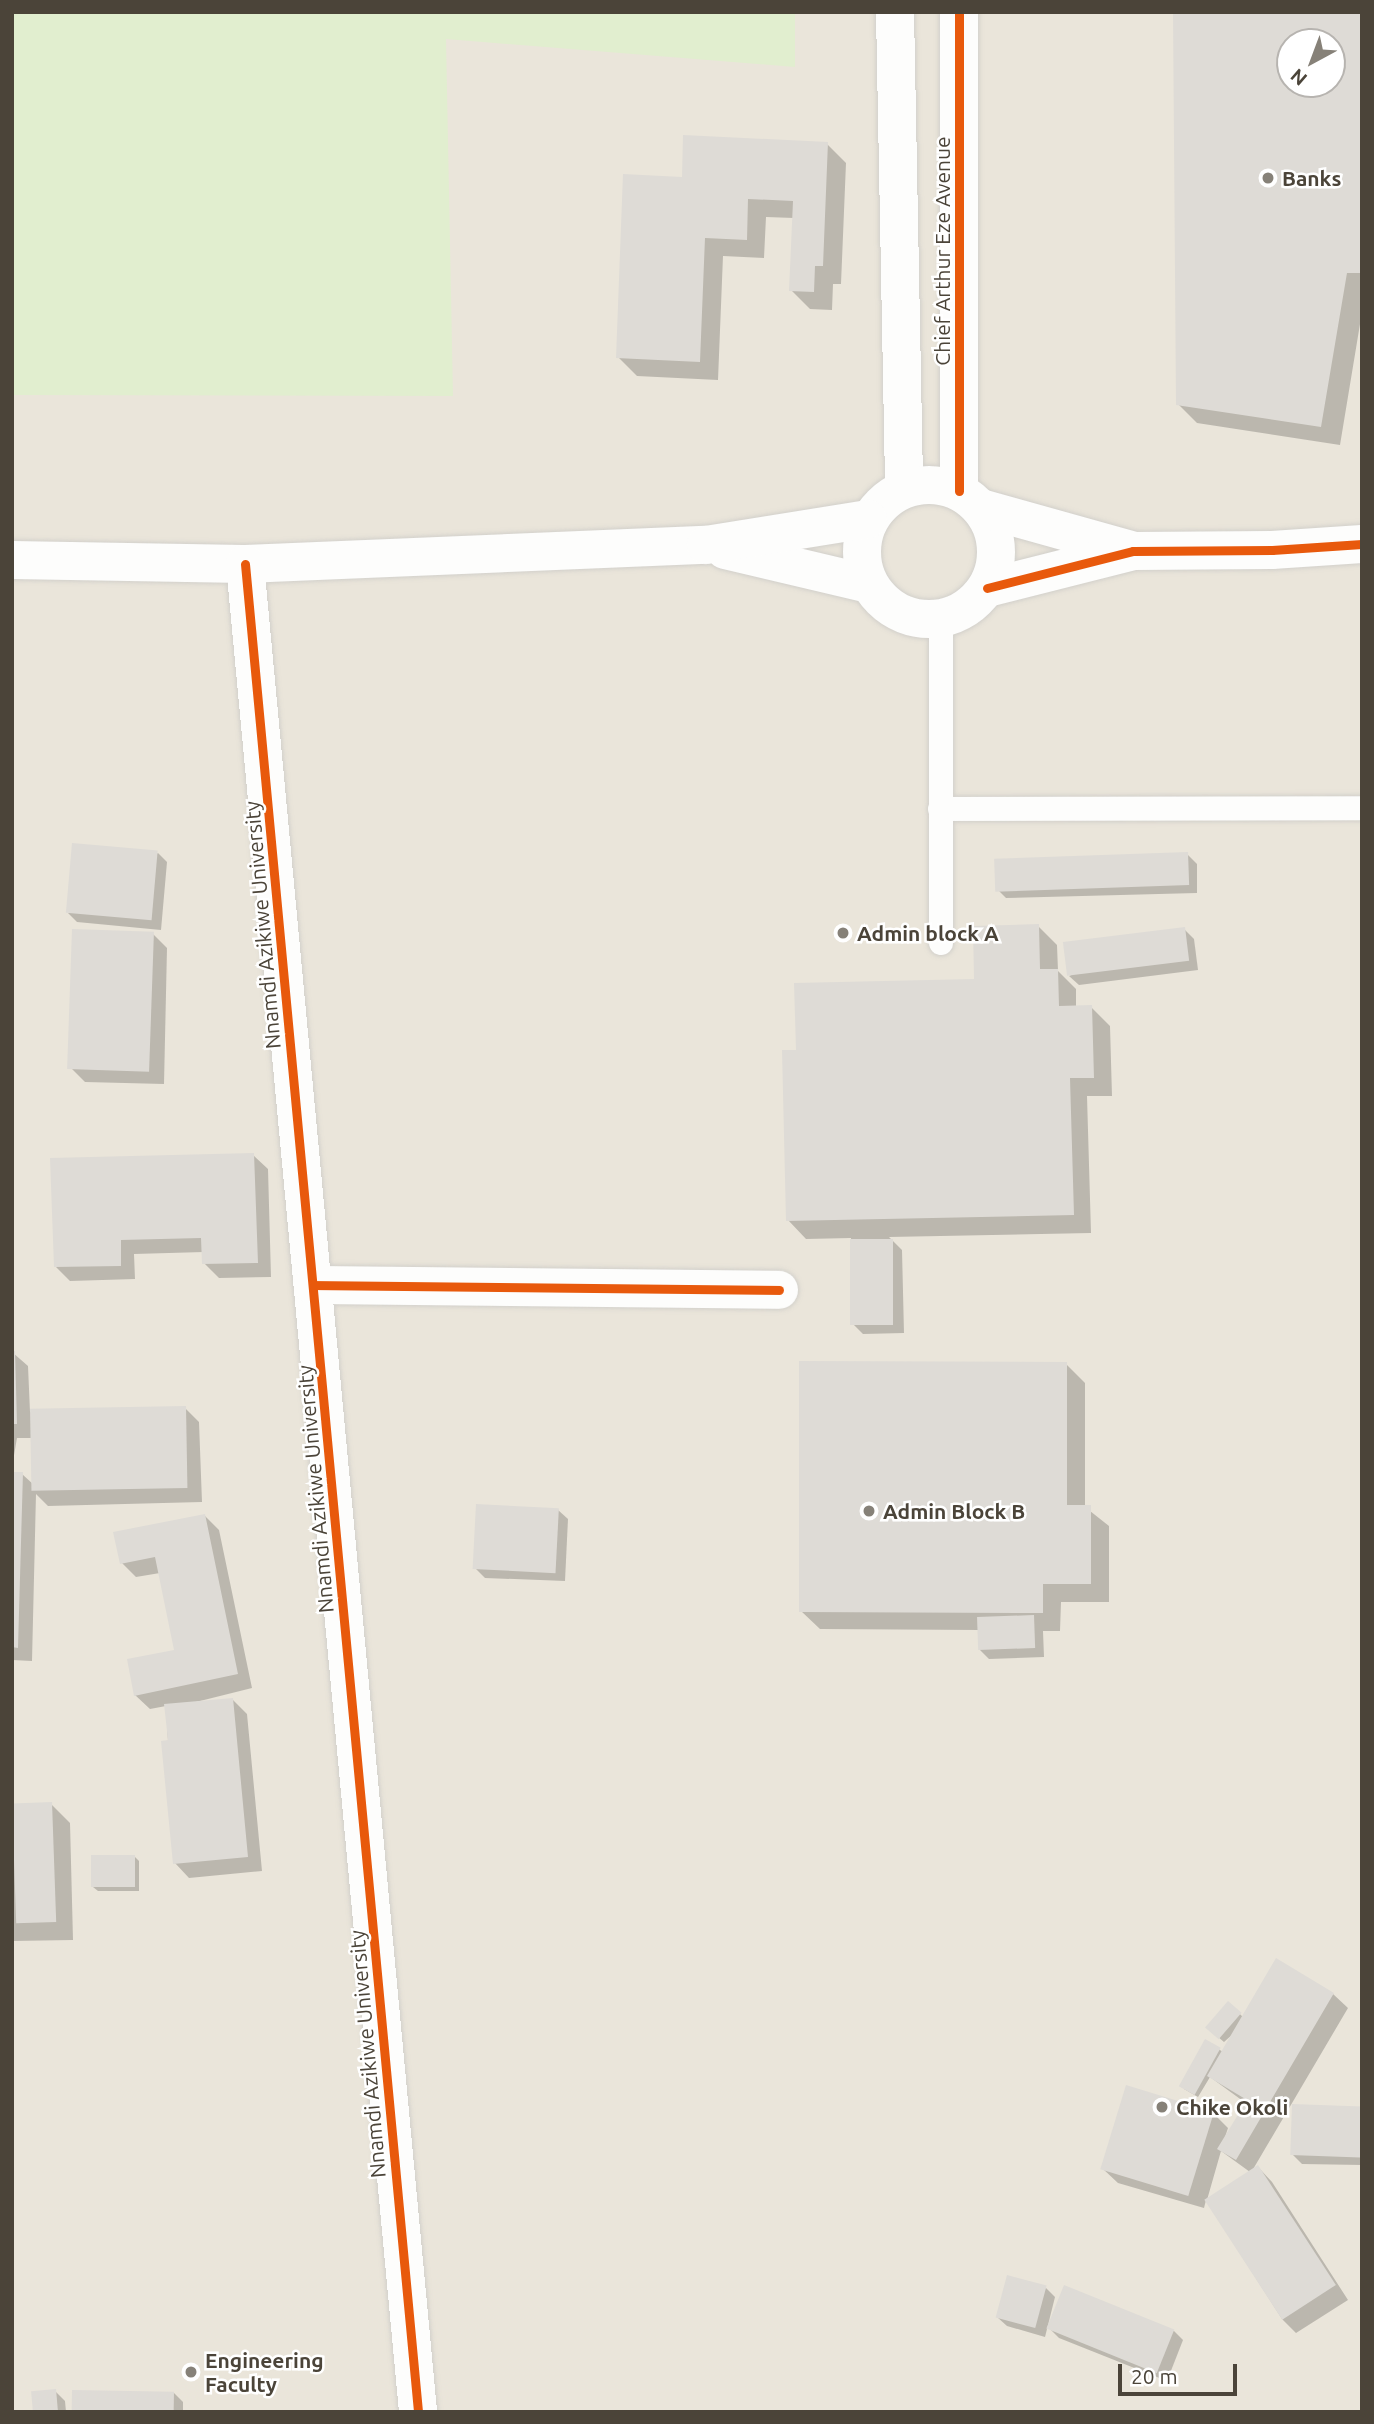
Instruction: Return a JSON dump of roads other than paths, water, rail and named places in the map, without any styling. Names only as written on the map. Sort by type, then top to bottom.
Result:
[{"type":"street","name":"Chief Arthur Eze Avenue","points":[[895,12],[904,488]]},
{"type":"street","name":"Chief Arthur Eze Avenue","points":[[959,12],[970,499]]},
{"type":"street","points":[[12,560],[246,564],[706,545],[868,519],[904,488],[932,484],[970,499],[1133,551]]},
{"type":"street","points":[[868,519],[860,552],[869,584],[887,606],[913,618],[941,620],[968,608],[987,588],[997,562],[995,533],[970,499]]},
{"type":"street","points":[[987,588],[1133,551],[1272,550],[1362,544]]},
{"type":"street","points":[[706,545],[869,584]]},
{"type":"street","name":"Nnamdi Azikiwe University","points":[[246,564],[418,2412]]},
{"type":"street","points":[[313,1285],[779,1290]]},
{"type":"lane","points":[[941,620],[941,943]]},
{"type":"lane","points":[[940,808],[1362,808]]},
{"type":"place","name":"Banks","points":[[1268,178]]},
{"type":"place","name":"Admin block A","points":[[843,933]]},
{"type":"place","name":"Admin Block B","points":[[869,1511]]},
{"type":"place","name":"Chike Okoli","points":[[1162,2107]]},
{"type":"place","name":"Engineering Faculty","points":[[191,2372]]}]
